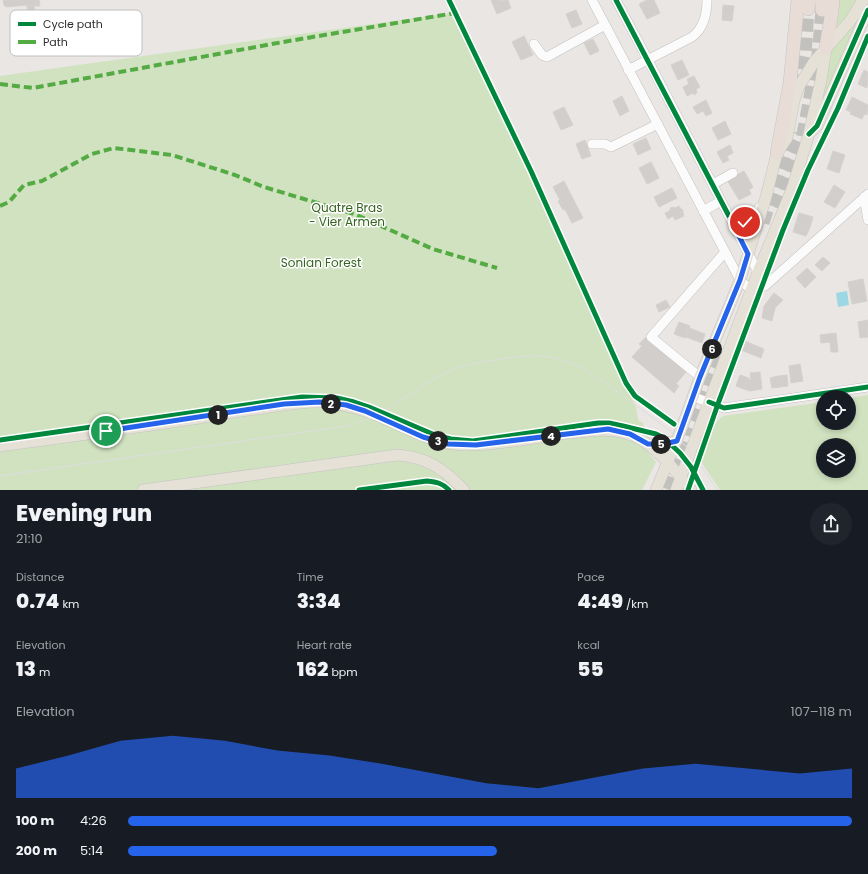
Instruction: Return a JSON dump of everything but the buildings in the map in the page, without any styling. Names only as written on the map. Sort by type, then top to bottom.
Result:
[{"type":"highway","points":[[778,153],[791,76],[798,0]]},
{"type":"highway","points":[[826,48],[828,32],[836,28],[833,0]]},
{"type":"main road","points":[[836,28],[850,21],[863,0]]},
{"type":"main road","points":[[809,134],[817,126],[868,10]]},
{"type":"main road","points":[[656,490],[677,441],[700,377],[740,280],[766,198],[778,153],[787,138],[794,101],[799,86],[808,70],[826,48]]},
{"type":"main road","points":[[676,490],[758,272],[792,190],[809,134],[821,80],[826,48]]},
{"type":"main road","points":[[0,446],[159,424],[284,404],[320,402],[346,405],[365,411],[423,437],[448,444],[481,445],[608,429],[630,434],[648,444],[660,454],[667,464],[691,490]]},
{"type":"main road","points":[[648,444],[664,444],[677,441]]},
{"type":"main road","points":[[143,490],[386,456],[403,456],[426,461],[444,472],[464,490]]},
{"type":"street","points":[[592,0],[740,280],[752,290],[765,286],[866,195]]},
{"type":"street","points":[[616,0],[758,272]]},
{"type":"street","points":[[628,70],[696,34],[706,16],[707,0]]},
{"type":"street","points":[[534,44],[542,55],[547,56],[605,25]]},
{"type":"street","points":[[592,144],[605,144],[610,147],[658,124]]},
{"type":"street","points":[[713,184],[733,173]]},
{"type":"street","points":[[866,195],[868,220]]},
{"type":"street","points":[[731,220],[739,222],[751,220],[766,198]]},
{"type":"street","points":[[703,211],[722,201]]},
{"type":"street","points":[[700,377],[651,337],[725,252]]},
{"type":"street","points":[[694,397],[724,408],[868,387]]},
{"type":"green space","points":[[838,0],[858,0],[846,18],[838,26],[836,24]]},
{"type":"green space","name":"Sonian Forest","points":[[459,12],[562,235],[636,407],[638,420],[643,423],[647,451],[656,462],[642,490],[0,490],[0,76]]},
{"type":"green space","points":[[859,16],[826,94],[824,93],[831,51]]},
{"type":"green space","points":[[868,395],[868,490],[720,490],[698,457],[707,430],[723,416],[816,403],[816,430],[856,430],[856,397]]},
{"type":"water","points":[[847,291],[849,305],[838,307],[836,293]]},
{"type":"tunnel","points":[[799,88],[805,55],[808,9]]},
{"type":"tunnel","points":[[780,209],[802,139],[818,55],[822,10]]},
{"type":"tunnel","points":[[763,223],[792,131]]},
{"type":"tunnel","points":[[690,420],[716,350]]},
{"type":"tunnel","points":[[669,490],[693,429]]},
{"type":"tram line","points":[[0,476],[347,426],[371,418],[383,412],[437,377],[451,371],[487,361],[539,356],[564,360],[580,367],[603,381],[663,425],[683,443],[717,490]]},
{"type":"marked path","points":[[0,84],[33,88],[283,42],[455,13]]},
{"type":"marked path","points":[[0,206],[9,202],[24,185],[42,181],[92,154],[114,148],[172,155],[235,175],[264,187],[354,214],[433,249],[497,268]]},
{"type":"cycle path","points":[[449,0],[531,171],[626,383],[635,396],[674,424]]},
{"type":"cycle path","points":[[616,0],[731,220]]},
{"type":"cycle path","points":[[809,134],[817,126],[868,10]]},
{"type":"cycle path","points":[[688,490],[719,401],[783,230],[808,170],[838,108],[868,36]]},
{"type":"cycle path","points":[[709,402],[724,408],[868,387]]},
{"type":"cycle path","points":[[0,440],[302,397],[337,398],[369,407],[435,435],[451,439],[473,441],[598,423],[609,423],[656,434],[664,438],[680,453],[691,467],[703,490]]},
{"type":"cycle path","points":[[359,490],[427,481],[439,483],[449,490]]},
{"type":"route","points":[[106,431],[284,404],[320,402],[346,405],[377,415],[423,437],[448,444],[464,446],[492,444],[588,430],[608,429],[630,434],[648,444],[655,445],[677,441],[700,377],[740,280],[748,254],[731,220],[745,222]]},
{"type":"park label","name":"Quatre Bras - Vier Armen","points":[[347,214]]}]
